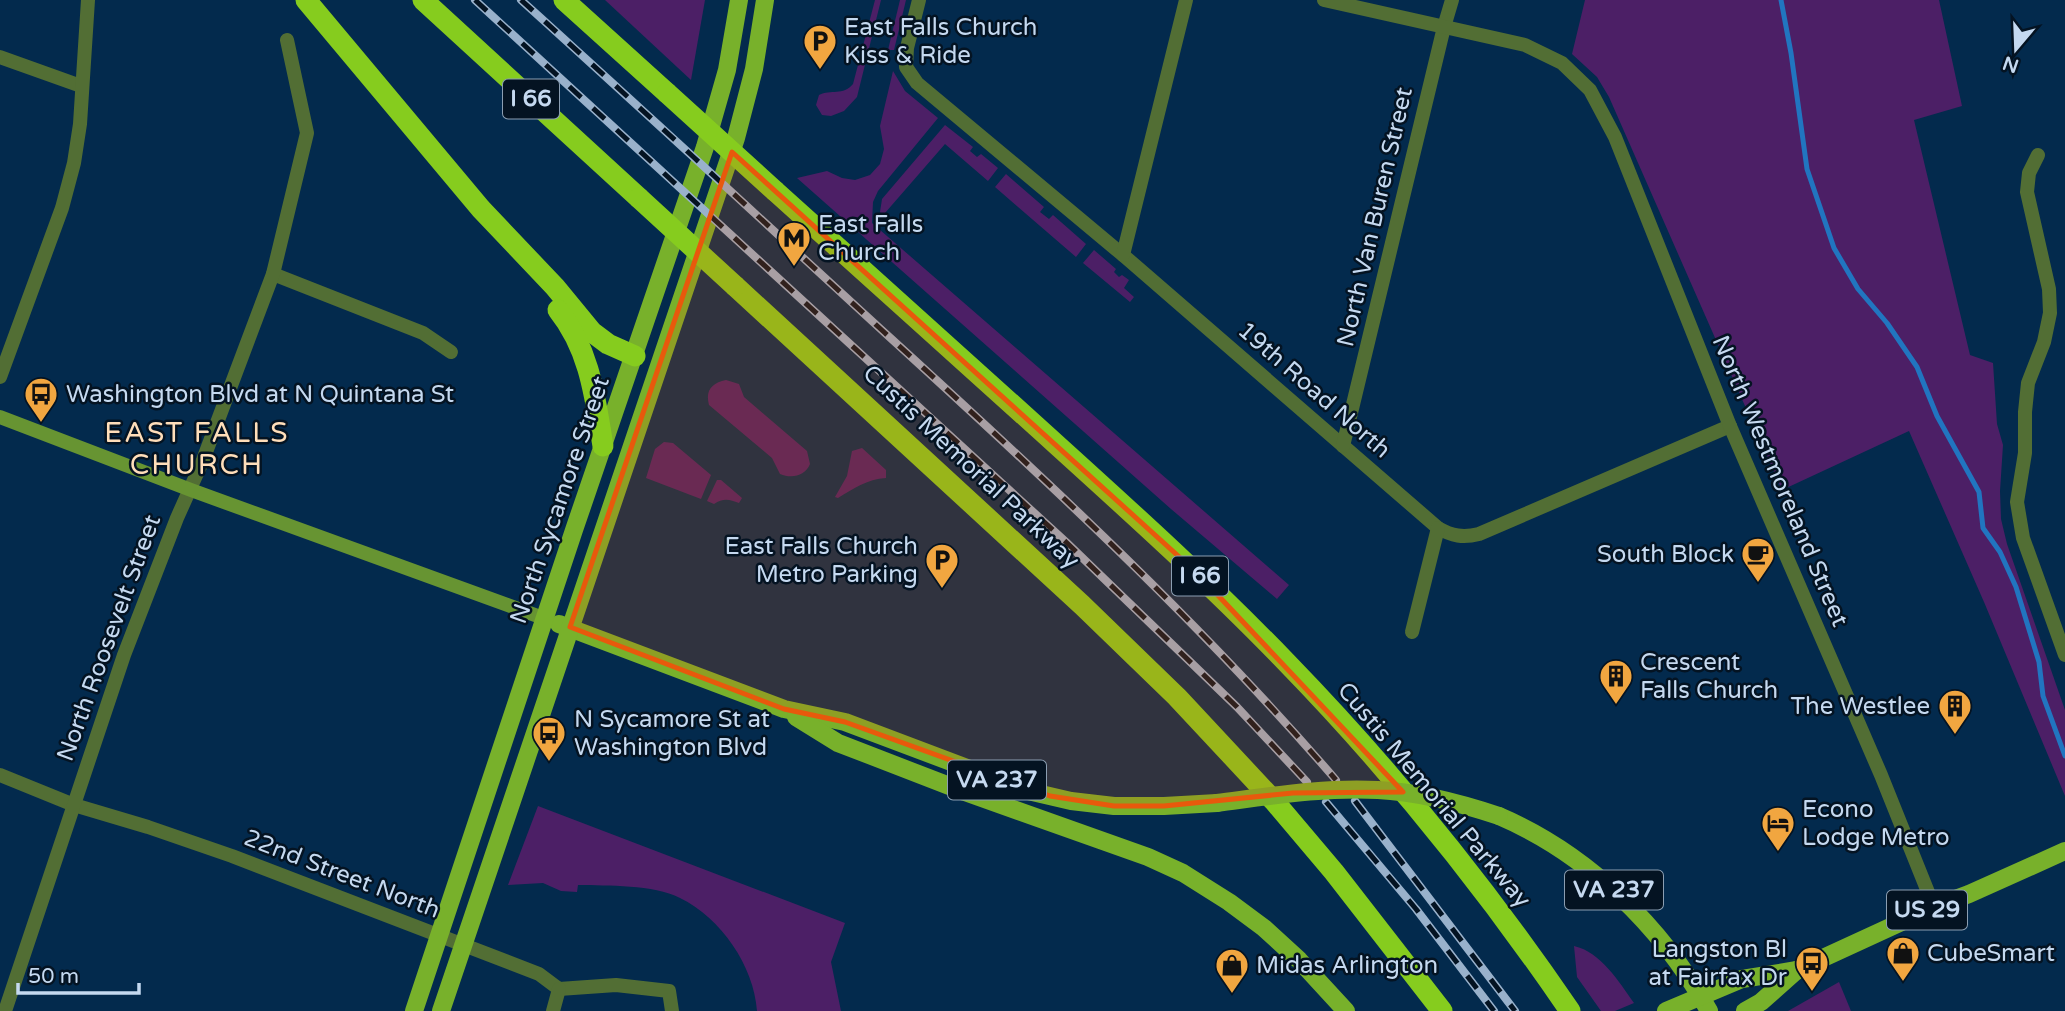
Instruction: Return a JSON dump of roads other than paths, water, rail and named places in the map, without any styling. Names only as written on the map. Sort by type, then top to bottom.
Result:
[{"type":"highway","points":[[306,0],[481,209],[555,287],[592,332],[608,344],[635,356]]},
{"type":"highway","name":"Custis Memorial Parkway","points":[[423,0],[1082,605],[1177,697],[1274,801],[1334,872],[1442,1011]]},
{"type":"highway","name":"Custis Memorial Parkway","points":[[564,0],[1158,537],[1289,664],[1358,740],[1449,848],[1570,1011]]},
{"type":"highway","points":[[511,242],[565,319],[579,344],[590,376],[603,446]]},
{"type":"main road","name":"North Sycamore Street","points":[[414,1011],[721,95],[732,47],[738,0]]},
{"type":"main road","name":"North Sycamore Street","points":[[441,1011],[736,138],[754,69],[765,0]]},
{"type":"main road","points":[[635,356],[658,368]]},
{"type":"main road","name":"VA 237","points":[[0,417],[191,490],[570,627],[784,709],[845,722],[986,776],[1050,796],[1114,806],[1164,806],[1314,792],[1379,790],[1439,798],[1499,816],[1549,841],[1602,879],[1646,923],[1705,1003]]},
{"type":"main road","name":"VA 237","points":[[784,709],[838,743],[965,792],[1148,857],[1183,873],[1256,922],[1299,960],[1346,1011]]},
{"type":"main road","name":"US 29","points":[[1665,1011],[1705,1003],[1742,979],[1797,970],[1934,907],[2062,853]]},
{"type":"main road","name":"US 29","points":[[1745,1011],[1761,1002],[1797,970]]},
{"type":"street","points":[[0,377],[68,186],[79,134],[88,0]]},
{"type":"street","name":"19th Road North","points":[[919,0],[907,48],[906,67],[917,83],[1123,255],[1438,528],[1452,536],[1467,537],[1479,534],[1730,426]]},
{"type":"street","points":[[1123,255],[1186,0]]},
{"type":"street","name":"North Westmoreland Street","points":[[1324,0],[1513,41],[1562,63],[1596,99],[1615,137],[1730,426],[1881,775],[1934,907]]},
{"type":"street","name":"North Van Buren Street","points":[[1343,446],[1452,0]]},
{"type":"street","name":"North Roosevelt Street","points":[[5,1011],[124,655],[177,518],[191,490],[273,274],[307,132],[287,40]]},
{"type":"street","points":[[0,57],[81,86]]},
{"type":"street","points":[[2038,155],[2029,173],[2027,192],[2049,289],[2050,313],[2047,332],[2028,383],[2025,453],[2017,502],[2023,538],[2065,654]]},
{"type":"street","points":[[273,274],[423,333],[451,352]]},
{"type":"street","points":[[1412,632],[1438,528]]},
{"type":"street","name":"22nd Street North","points":[[0,775],[74,805],[232,856],[539,974],[559,989]]},
{"type":"street","points":[[553,1011],[559,989],[616,985],[669,991],[672,1011]]},
{"type":"waterway","points":[[1781,0],[1807,169],[1834,248],[1858,289],[1887,323],[1917,367],[1937,416],[1979,492],[1983,528],[2000,552],[2016,587],[2039,662],[2043,696],[2065,756]]},
{"type":"railway","points":[[475,0],[1066,542],[1237,707],[1307,782]]},
{"type":"railway","points":[[521,0],[1118,550],[1229,663],[1336,780]]},
{"type":"railway","points":[[1355,801],[1515,1011]]},
{"type":"railway","points":[[1326,802],[1416,909],[1494,1011]]},
{"type":"place","name":"East Falls Church Kiss & Ride","points":[[820,71]]},
{"type":"place","name":"East Falls Church","points":[[794,268]]},
{"type":"place","name":"Washington Blvd at N Quintana St","points":[[41,424]]},
{"type":"place","name":"South Block","points":[[1758,584]]},
{"type":"place","name":"East Falls Church Metro Parking","points":[[942,590]]},
{"type":"place","name":"Crescent Falls Church","points":[[1616,706]]},
{"type":"place","name":"The Westlee","points":[[1955,736]]},
{"type":"place","name":"N Sycamore St at Washington Blvd","points":[[549,763]]},
{"type":"place","name":"Econo Lodge Metro","points":[[1778,853]]},
{"type":"place","name":"CubeSmart","points":[[1903,983]]},
{"type":"place","name":"Langston Bl at Fairfax Dr","points":[[1812,993]]},
{"type":"place","name":"Midas Arlington","points":[[1232,995]]},
{"type":"district","name":"EAST FALLS CHURCH","points":[[197,449]]}]
